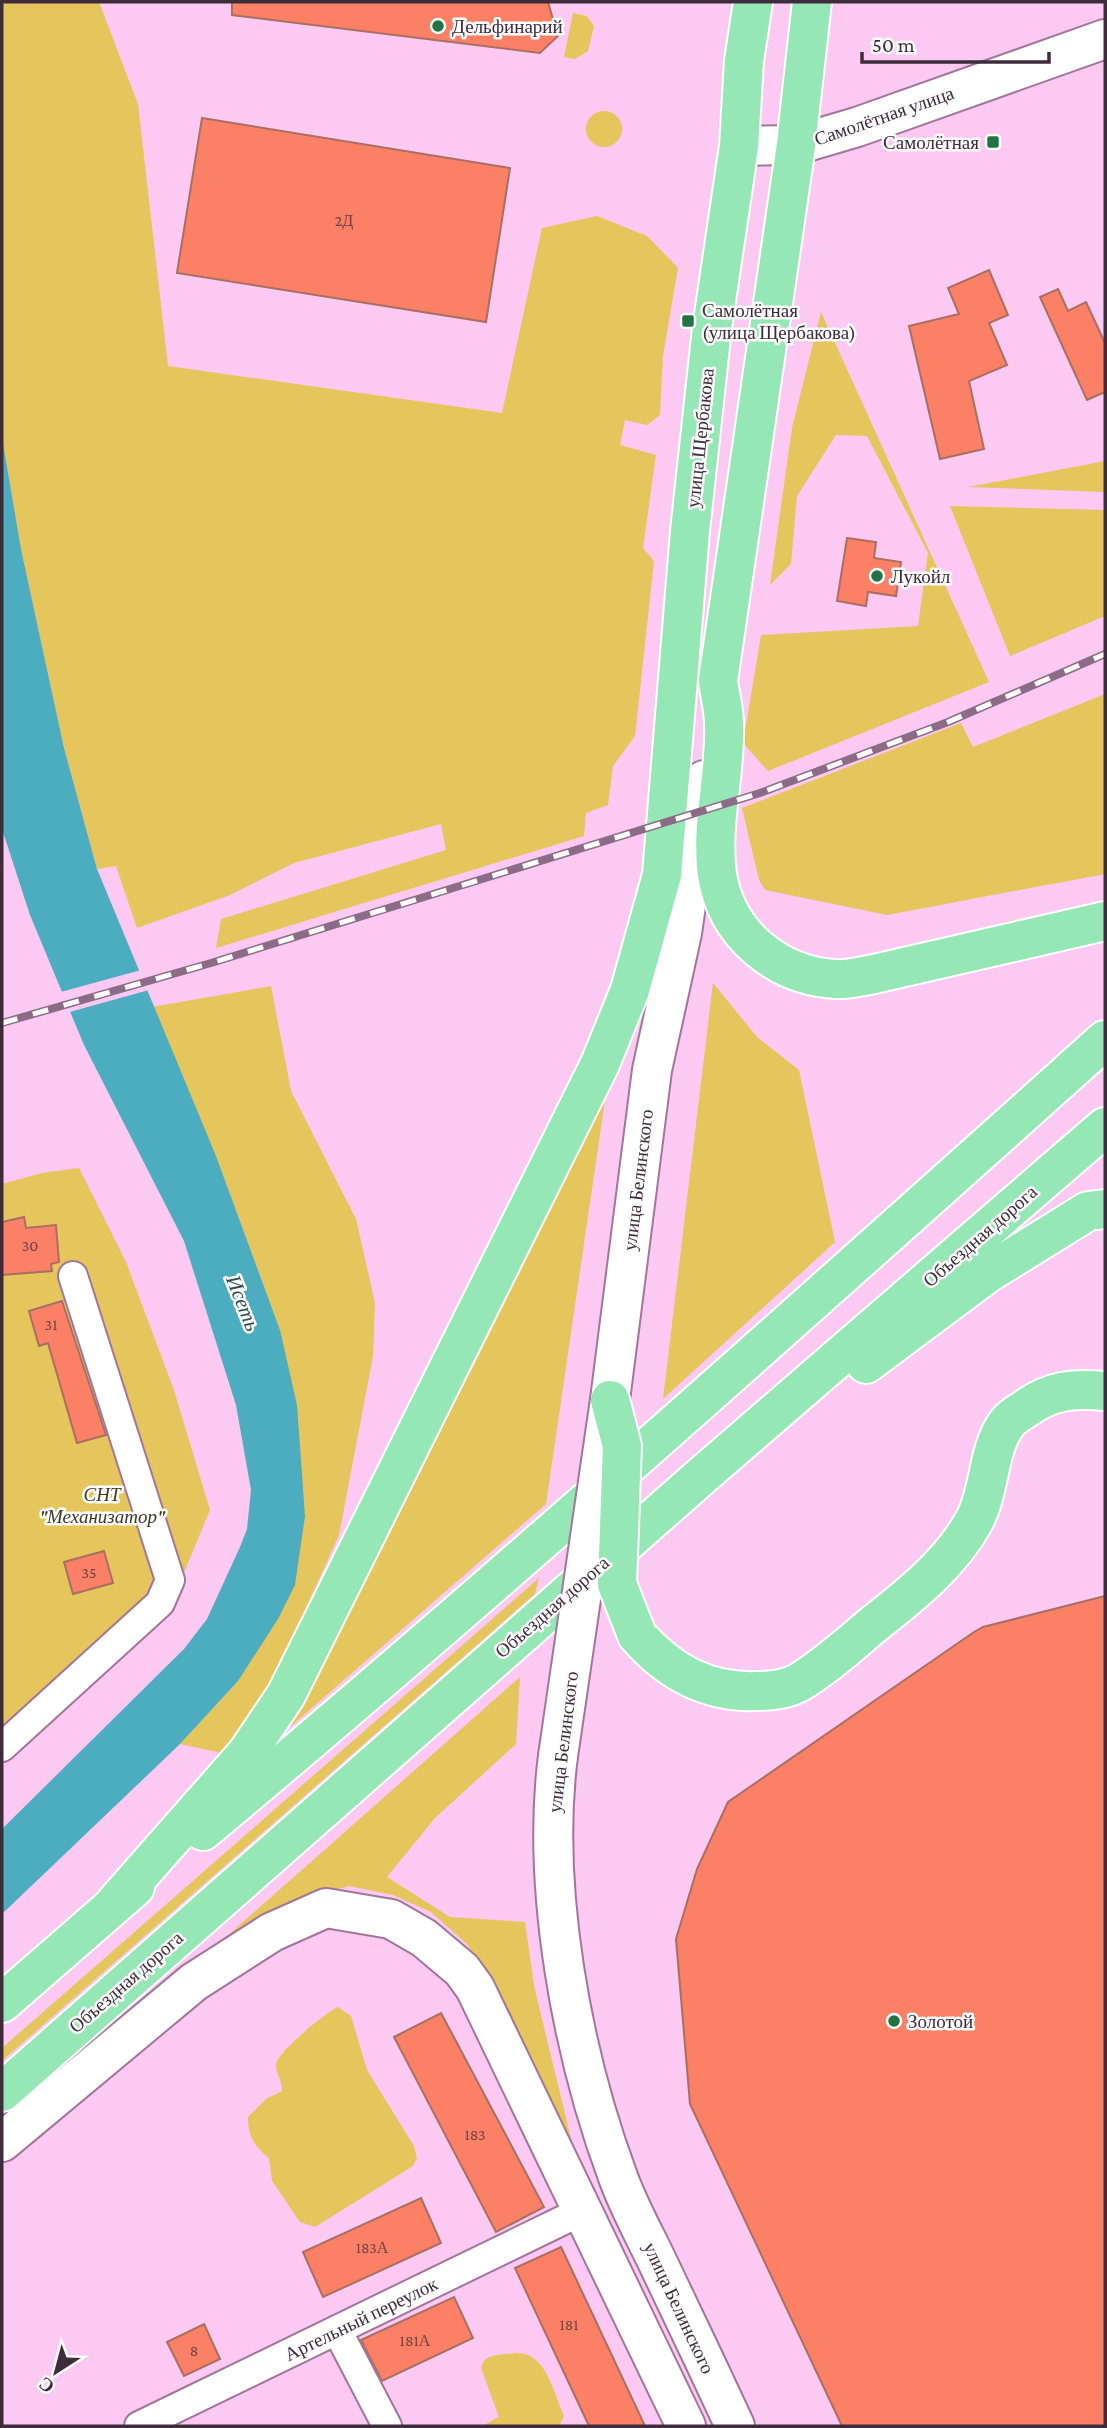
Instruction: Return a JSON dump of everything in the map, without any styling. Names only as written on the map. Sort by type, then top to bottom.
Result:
[{"type":"main road","name":"улица Щербакова","points":[[115,1903],[247,1753],[286,1695],[600,1064],[630,990],[662,875],[674,703],[694,490],[712,328],[739,146],[744,61],[753,2]]},
{"type":"main road","points":[[812,2],[796,145],[718,681],[724,724],[718,875],[732,916],[749,942],[790,969],[838,979],[874,974],[1105,921]]},
{"type":"main road","name":"Самолётная улица","points":[[739,146],[796,145],[857,127],[1105,39]]},
{"type":"main road","name":"улица Белинского","points":[[651,1076],[682,933],[718,681]]},
{"type":"main road","name":"улица Белинского","points":[[662,875],[651,1076],[610,1401],[552,1803],[567,1989],[588,2085],[618,2179],[735,2426]]},
{"type":"main road","points":[[2,2003],[115,1903],[383,1680],[651,1448],[1105,1040]]},
{"type":"main road","name":"Объездная дорога","points":[[2,2092],[705,1473],[1105,1127]]},
{"type":"main road","points":[[705,1473],[791,1421],[988,1273],[1088,1211],[1105,1209]]},
{"type":"main road","points":[[610,1401],[622,1446],[617,1584],[636,1635],[668,1666],[705,1686],[738,1692],[777,1690],[796,1684],[886,1615],[954,1552],[986,1496],[994,1451],[1008,1421],[1042,1397],[1057,1392],[1074,1388],[1105,1391]]},
{"type":"main road","points":[[2,2142],[194,1982],[272,1932],[326,1908],[391,1919],[424,1938],[462,1970],[481,1999],[686,2426]]},
{"type":"main road","points":[[2,1984],[59,1952]]},
{"type":"street","points":[[2,1747],[160,1603],[170,1580],[73,1276]]},
{"type":"street","name":"Артельный переулок","points":[[139,2426],[582,2211]]},
{"type":"street","points":[[337,2330],[387,2426]]},
{"type":"green space","points":[[2,2],[99,2],[138,104],[168,366],[502,413],[542,228],[597,216],[647,236],[678,268],[663,356],[660,415],[647,425],[625,420],[620,445],[656,455],[643,548],[654,561],[635,736],[613,766],[608,805],[586,813],[584,836],[216,948],[221,919],[446,850],[441,824],[294,863],[230,895],[137,928],[116,866],[97,869],[64,748],[21,549],[2,437]]},
{"type":"green space","points":[[573,13],[587,16],[594,26],[588,51],[575,59],[564,57]]},
{"type":"green space","points":[[604,111],[617,116],[622,129],[617,142],[604,147],[591,142],[586,129],[591,116]]},
{"type":"green space","points":[[821,312],[989,682],[768,771],[743,743],[761,635],[918,626],[928,553],[867,436],[836,435],[797,496],[791,564],[770,585],[792,428]]},
{"type":"green space","points":[[1105,461],[1105,492],[968,487]]},
{"type":"green space","points":[[950,506],[1105,510],[1105,616],[1010,656]]},
{"type":"green space","points":[[1105,694],[1105,874],[887,915],[765,890],[759,880],[742,808],[961,723],[973,747]]},
{"type":"green space","points":[[713,983],[757,1037],[799,1070],[835,1242],[663,1399]]},
{"type":"green space","points":[[271,986],[291,1091],[356,1219],[375,1303],[373,1356],[339,1535],[262,1706],[226,1754],[180,1744],[238,1681],[280,1330],[216,1156],[152,1007]]},
{"type":"green space","points":[[605,1100],[546,1504],[290,1727]]},
{"type":"green space","name":"СНТ \"Механизатор\"","points":[[79,1168],[126,1262],[174,1390],[210,1510],[183,1575],[2,1756],[2,1184],[42,1173]]},
{"type":"green space","points":[[539,1578],[535,1594],[2,2061],[2,2048]]},
{"type":"green space","points":[[520,1677],[516,1744],[435,1818],[387,1877],[450,1917],[525,1922],[534,1986],[576,2159],[468,1945],[431,1912],[393,1895],[349,1886],[302,1898],[182,1976]]},
{"type":"green space","points":[[338,2007],[351,2016],[367,2070],[414,2146],[417,2158],[413,2166],[315,2227],[300,2222],[272,2181],[269,2158],[253,2141],[248,2117],[266,2099],[282,2091],[276,2064],[279,2058],[293,2042]]},
{"type":"green space","points":[[495,2355],[528,2355],[543,2368],[564,2416],[559,2426],[482,2426],[499,2417],[481,2368],[483,2363]]},
{"type":"water","name":"Исеть","points":[[2,437],[21,549],[64,748],[97,869],[216,1156],[280,1330],[297,1405],[305,1516],[295,1585],[278,1619],[238,1681],[180,1744],[2,1914],[2,1829],[184,1649],[207,1619],[247,1529],[251,1490],[236,1405],[184,1241],[84,1045],[30,915],[2,829]]},
{"type":"pier","points":[[141,970],[149,990],[66,1013],[57,993]]},
{"type":"building","name":"Дельфинарий","points":[[232,2],[548,2],[558,36],[540,53],[232,15]]},
{"type":"building","points":[[202,118],[510,168],[486,322],[177,273]]},
{"type":"building","points":[[989,270],[1008,315],[989,323],[1007,365],[969,381],[984,449],[940,459],[909,326],[959,314],[948,288]]},
{"type":"building","points":[[1058,289],[1068,311],[1086,302],[1105,343],[1105,392],[1087,400],[1040,297]]},
{"type":"building","points":[[847,538],[876,542],[874,558],[901,562],[896,596],[868,592],[866,606],[837,601]]},
{"type":"building","points":[[24,1217],[26,1228],[56,1225],[59,1262],[51,1264],[52,1271],[2,1275],[2,1222]]},
{"type":"building","points":[[62,1301],[106,1435],[77,1443],[48,1343],[39,1346],[29,1311]]},
{"type":"building","points":[[104,1551],[113,1583],[73,1594],[64,1562]]},
{"type":"building","name":"Золотой","points":[[1105,1596],[1105,2426],[842,2426],[690,2104],[676,1939],[697,1869],[728,1802],[974,1632],[983,1627]]},
{"type":"building","points":[[441,2013],[544,2207],[496,2232],[394,2037]]},
{"type":"building","points":[[421,2198],[441,2243],[323,2297],[303,2252]]},
{"type":"building","points":[[561,2247],[645,2426],[589,2426],[515,2268]]},
{"type":"building","points":[[454,2297],[473,2338],[382,2381],[361,2340]]},
{"type":"building","points":[[204,2324],[220,2359],[184,2376],[167,2342]]},
{"type":"railway","points":[[2,1023],[211,963],[760,793],[948,722],[1105,654]]},
{"type":"place","name":"Дельфинарий","points":[[438,26]]},
{"type":"place","name":"Самолётная","points":[[993,142]]},
{"type":"place","name":"Самолётная (улица Щербакова)","points":[[688,321]]},
{"type":"place","name":"Лукойл","points":[[877,576]]},
{"type":"place","name":"Золотой","points":[[894,2021]]}]
